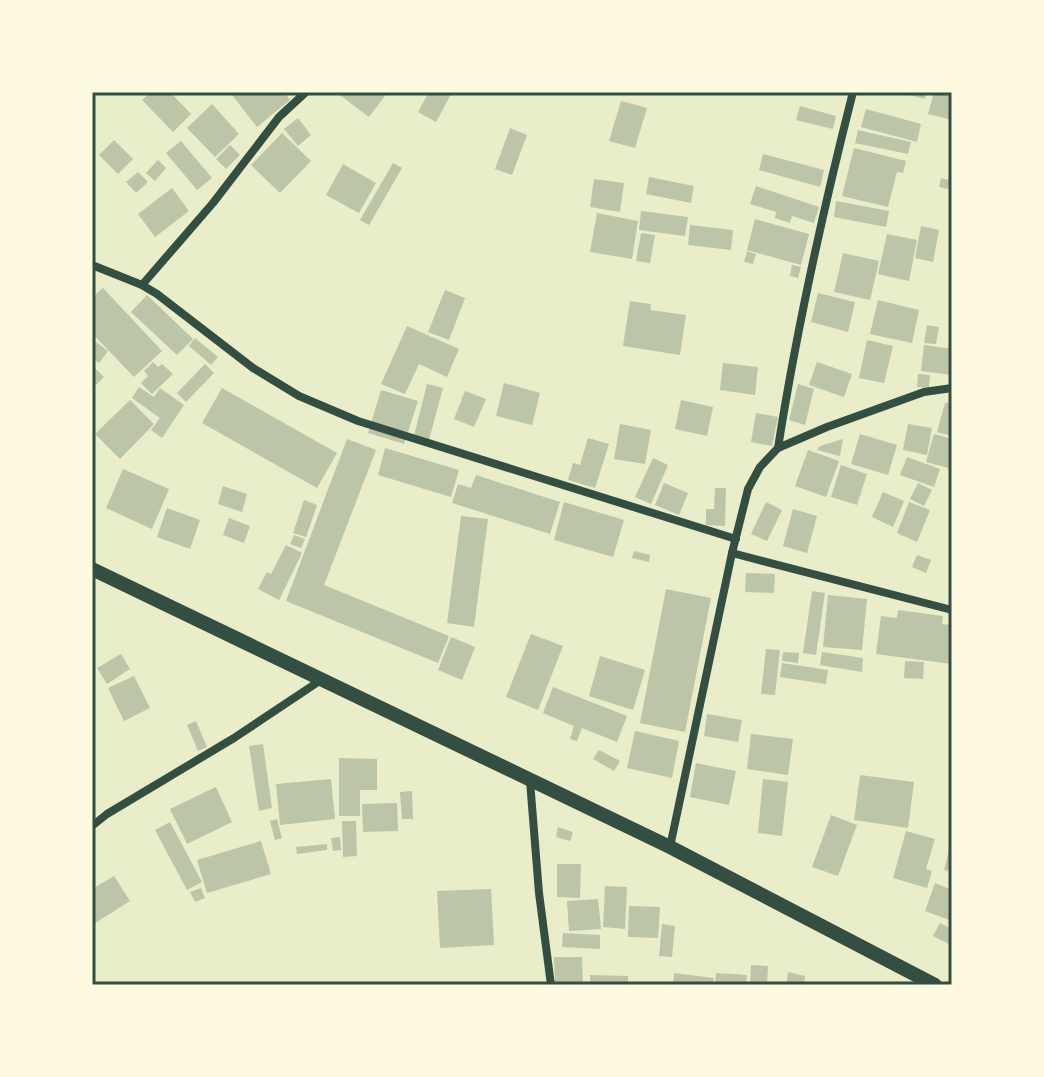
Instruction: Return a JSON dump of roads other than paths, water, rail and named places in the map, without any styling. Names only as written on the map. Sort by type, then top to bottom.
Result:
[{"type":"highway","points":[[92,569],[670,847],[935,985]]},
{"type":"street","points":[[142,285],[213,203],[279,117],[306,92]]},
{"type":"street","points":[[778,448],[819,225],[853,92]]},
{"type":"street","points":[[94,267],[142,285],[253,368],[314,403],[358,421],[736,539]]},
{"type":"street","points":[[670,847],[732,553],[748,489],[760,467],[778,448],[827,427],[924,392],[952,388]]},
{"type":"street","points":[[732,553],[952,610]]},
{"type":"street","points":[[92,826],[321,680]]},
{"type":"street","points":[[530,781],[539,893],[551,985]]}]
